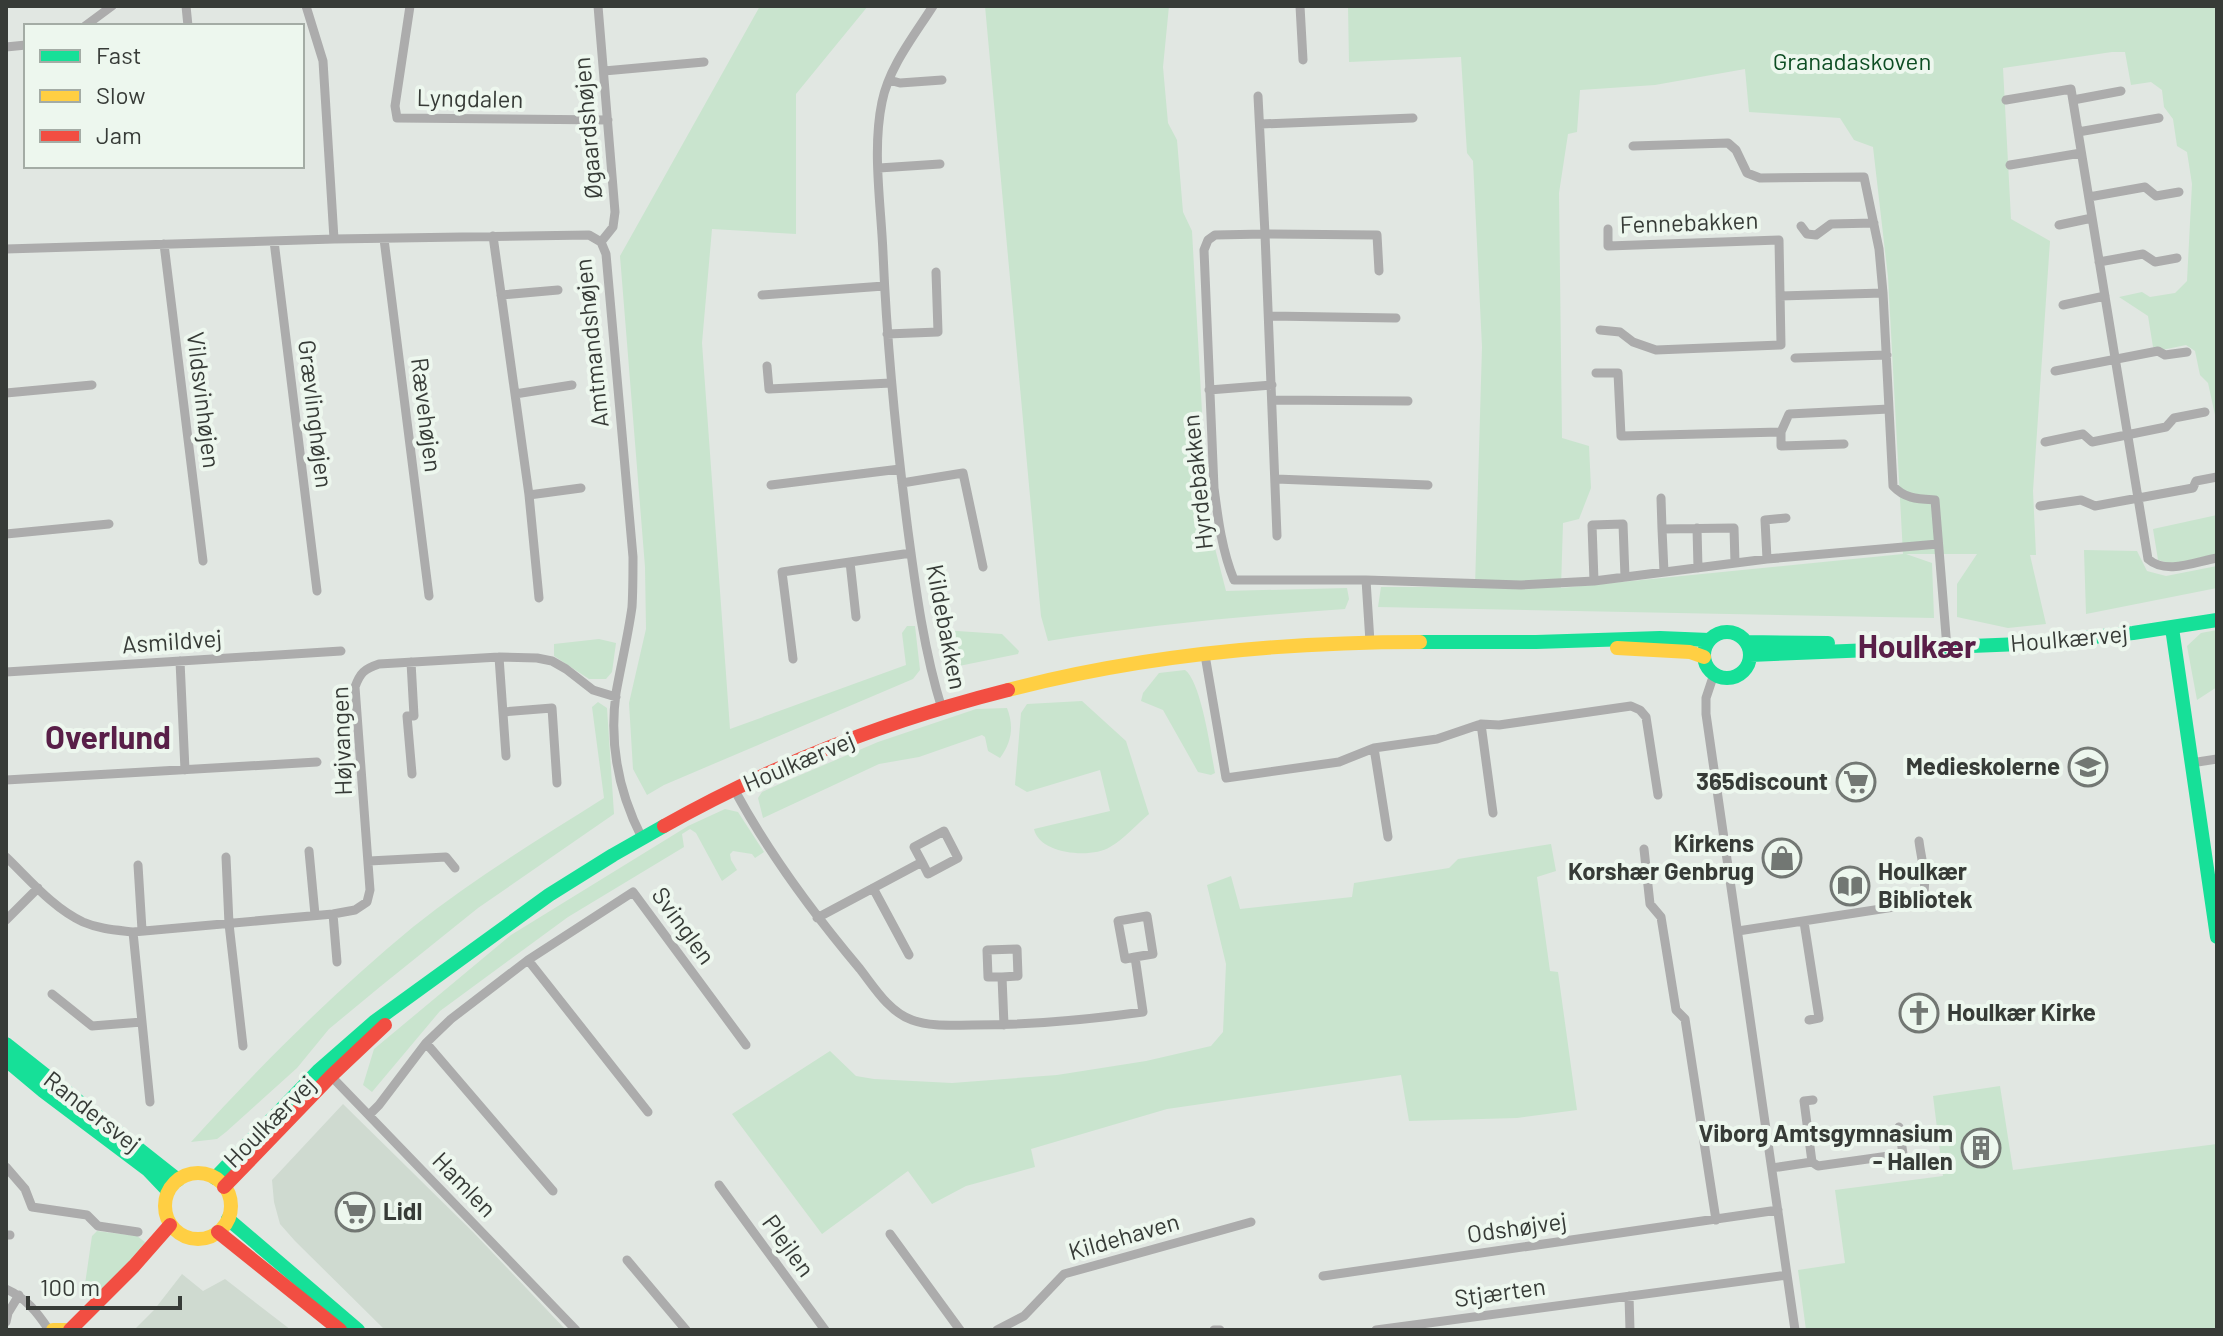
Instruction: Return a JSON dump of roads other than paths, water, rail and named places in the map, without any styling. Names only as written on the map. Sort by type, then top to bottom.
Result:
[{"type":"street","points":[[88,24],[112,6]]},
{"type":"street","points":[[306,6],[323,61],[334,239]]},
{"type":"street","name":"Lyngdalen","points":[[410,6],[395,106],[397,118],[608,120]]},
{"type":"street","name":"Øgaardshøjen","points":[[598,6],[615,212],[613,227],[601,242]]},
{"type":"street","name":"Kildebakken","points":[[933,6],[903,51],[889,80],[878,124],[887,334],[900,469],[923,636],[942,709]]},
{"type":"street","points":[[1300,6],[1303,60]]},
{"type":"street","points":[[604,71],[704,62]]},
{"type":"street","points":[[889,80],[900,83],[942,80]]},
{"type":"street","points":[[2006,100],[2071,89],[2148,559],[2156,566],[2166,568],[2217,558]]},
{"type":"street","points":[[2073,100],[2121,91]]},
{"type":"street","points":[[1258,96],[1270,316],[1277,536]]},
{"type":"street","points":[[1261,124],[1413,118]]},
{"type":"street","points":[[2078,132],[2159,118]]},
{"type":"street","name":"Fennebakken","points":[[1633,146],[1728,143],[1736,150],[1747,173],[1760,178],[1864,177],[1874,223],[1883,293],[1893,486],[1900,494],[1912,499],[1935,500],[1947,648]]},
{"type":"street","points":[[2010,165],[2081,153]]},
{"type":"street","points":[[879,168],[940,164]]},
{"type":"street","points":[[2089,197],[2145,187],[2156,196],[2179,192]]},
{"type":"street","points":[[2059,225],[2092,218]]},
{"type":"street","points":[[1801,226],[1807,234],[1816,235],[1831,224],[1874,223]]},
{"type":"street","name":"Fennebakken","points":[[1600,330],[1620,332],[1633,342],[1656,350],[1781,345],[1779,240],[1608,246],[1608,229]]},
{"type":"street","name":"Amtmandshøjen","points":[[6,249],[493,236],[589,235],[601,242],[606,254],[633,557],[632,606],[613,729],[616,763],[632,817],[642,838]]},
{"type":"street","name":"Hyrdebakken","points":[[1379,271],[1377,235],[1215,235],[1208,240],[1204,250],[1216,503],[1228,565],[1234,580],[1521,585],[1594,581]]},
{"type":"street","points":[[493,236],[529,495],[539,598]]},
{"type":"street","name":"Rævehøjen","points":[[384,239],[429,596]]},
{"type":"street","name":"Grævlinghøjen","points":[[274,241],[317,591]]},
{"type":"street","name":"Vildsvinhøjen","points":[[164,244],[203,561]]},
{"type":"street","points":[[2099,262],[2143,254],[2155,262],[2177,258]]},
{"type":"street","points":[[887,334],[938,332],[936,272]]},
{"type":"street","points":[[762,295],[884,286]]},
{"type":"street","points":[[501,295],[558,290]]},
{"type":"street","points":[[1780,296],[1883,293]]},
{"type":"street","points":[[2063,305],[2105,296]]},
{"type":"street","points":[[1270,316],[1396,318]]},
{"type":"street","points":[[2055,371],[2158,351],[2165,355],[2187,352]]},
{"type":"street","points":[[1795,358],[1887,355]]},
{"type":"street","points":[[767,366],[769,389],[891,383]]},
{"type":"street","points":[[1596,373],[1618,373],[1621,436],[1781,432]]},
{"type":"street","points":[[6,393],[92,385]]},
{"type":"street","points":[[515,394],[572,385]]},
{"type":"street","name":"Hyrdebakken","points":[[1209,390],[1272,385]]},
{"type":"street","points":[[1273,400],[1408,401]]},
{"type":"street","points":[[1844,444],[1781,446],[1781,432],[1789,414],[1889,409]]},
{"type":"street","points":[[2045,442],[2083,434],[2092,442],[2166,427],[2174,418],[2205,412]]},
{"type":"street","points":[[771,485],[900,469]]},
{"type":"street","name":"Kildebakken","points":[[902,483],[963,473],[983,567]]},
{"type":"street","points":[[2040,506],[2081,500],[2095,506],[2193,488],[2196,481],[2217,477]]},
{"type":"street","points":[[1276,479],[1428,485]]},
{"type":"street","points":[[529,495],[581,488]]},
{"type":"street","points":[[1661,498],[1664,572]]},
{"type":"street","points":[[1767,559],[1765,520],[1786,518]]},
{"type":"street","points":[[6,534],[109,524]]},
{"type":"street","points":[[1625,577],[1623,524],[1592,525],[1594,581],[1767,559],[1938,544]]},
{"type":"street","points":[[1697,528],[1698,568]]},
{"type":"street","points":[[1662,529],[1734,528],[1735,563]]},
{"type":"street","name":"Kildebakken","points":[[793,659],[782,572],[911,553]]},
{"type":"street","points":[[850,562],[856,617]]},
{"type":"street","points":[[1366,580],[1370,642]]},
{"type":"street","name":"Houlkærvej","points":[[1748,648],[1779,652],[1947,648],[2091,639],[2217,620]]},
{"type":"street","points":[[2172,628],[2217,937]]},
{"type":"street","points":[[1729,632],[1739,635],[1748,648],[1745,669],[1735,676],[1721,677],[1705,664],[1709,640],[1718,634],[1729,632]]},
{"type":"street","name":"Houlkærvej","points":[[219,1182],[327,1072],[356,1037],[479,943],[551,893],[642,838],[734,789],[862,735],[942,709],[1111,668],[1292,645],[1709,640]]},
{"type":"street","name":"Houlkærvej","points":[[1550,642],[1671,650],[1704,657]]},
{"type":"street","name":"Asmildvej","points":[[6,672],[341,651]]},
{"type":"street","points":[[1205,655],[1226,778],[1339,762],[1374,748],[1437,739],[1481,724],[1499,725],[1631,706],[1646,717],[1658,795]]},
{"type":"street","points":[[499,657],[506,756]]},
{"type":"street","name":"Højvangen","points":[[6,857],[60,909],[84,922],[107,929],[138,931],[355,910],[367,902],[370,890],[355,687],[359,674],[379,664],[499,657],[537,658],[552,661],[593,690],[616,697]]},
{"type":"street","points":[[180,661],[185,770]]},
{"type":"street","points":[[411,662],[414,716],[407,716],[412,774]]},
{"type":"street","points":[[1714,674],[1706,698],[1706,714],[1795,1330]]},
{"type":"street","points":[[503,712],[552,708],[557,783]]},
{"type":"street","points":[[1481,724],[1493,813]]},
{"type":"street","points":[[1374,748],[1388,837]]},
{"type":"street","points":[[2191,763],[2217,759]]},
{"type":"street","points":[[6,780],[317,762]]},
{"type":"street","points":[[734,789],[758,833],[817,918],[890,1005],[904,1016],[929,1025],[1004,1025],[1087,1020],[1143,1012],[1135,957]]},
{"type":"street","points":[[944,831],[958,858],[928,874],[922,862],[914,847],[944,831]]},
{"type":"street","points":[[1738,931],[1920,903],[1925,896],[1925,886],[1919,841]]},
{"type":"street","points":[[1644,849],[1650,904],[1661,917],[1676,1010],[1685,1019],[1716,1220]]},
{"type":"street","points":[[309,851],[315,915]]},
{"type":"street","points":[[226,857],[229,924],[243,1046]]},
{"type":"street","points":[[369,861],[446,857],[455,868]]},
{"type":"street","points":[[817,918],[922,862]]},
{"type":"street","points":[[138,865],[142,1022],[150,1102]]},
{"type":"street","points":[[6,920],[38,888]]},
{"type":"street","points":[[873,888],[909,955]]},
{"type":"street","name":"Svinglen","points":[[369,1115],[426,1043],[451,1019],[528,960],[633,892],[746,1045]]},
{"type":"street","points":[[333,914],[337,962]]},
{"type":"street","points":[[1147,916],[1153,954],[1135,957],[1125,959],[1118,921],[1147,916]]},
{"type":"street","points":[[1804,922],[1819,1018],[1809,1020]]},
{"type":"street","points":[[1017,949],[1018,976],[1002,977],[988,977],[987,950],[1017,949]]},
{"type":"street","points":[[528,960],[648,1112]]},
{"type":"street","points":[[1002,977],[1004,1025]]},
{"type":"street","points":[[52,994],[92,1026],[142,1022]]},
{"type":"street","points":[[426,1043],[553,1191]]},
{"type":"street","name":"Randersvej","points":[[6,1044],[173,1186]]},
{"type":"street","name":"Randersvej","points":[[6,1060],[43,1091],[173,1186]]},
{"type":"street","name":"Hamlen","points":[[327,1072],[576,1330]]},
{"type":"street","points":[[1812,1162],[1804,1101],[1813,1100]]},
{"type":"street","points":[[1772,1168],[1812,1162],[1818,1166],[1903,1154],[1899,1127]]},
{"type":"street","points":[[6,1167],[25,1189],[32,1207],[87,1215],[98,1226],[138,1232]]},
{"type":"street","points":[[196,1173],[219,1182],[230,1205],[228,1219],[218,1232],[200,1239],[176,1230],[165,1208],[173,1186],[196,1173]]},
{"type":"street","name":"Plejlen","points":[[719,1185],[825,1330]]},
{"type":"street","name":"Odshøjvej","points":[[1323,1276],[1778,1210]]},
{"type":"street","points":[[228,1219],[358,1330]]},
{"type":"street","name":"Kildehaven","points":[[1013,1326],[1064,1274],[1251,1222]]},
{"type":"street","points":[[6,1289],[19,1295],[51,1330],[68,1330],[153,1246],[176,1230]]},
{"type":"street","points":[[84,1330],[176,1230]]},
{"type":"street","points":[[218,1232],[340,1330]]},
{"type":"street","points":[[890,1234],[960,1330]]},
{"type":"street","points":[[627,1260],[686,1330]]},
{"type":"street","name":"Stjærten","points":[[1376,1330],[1787,1275]]},
{"type":"street","points":[[6,1322],[19,1295]]},
{"type":"street","points":[[1629,1296],[1630,1330]]},
{"type":"street","points":[[997,1330],[1013,1326]]},
{"type":"street","points":[[1214,1330],[1220,1330]]},
{"type":"place","name":"Medieskolerne","points":[[2088,767]]},
{"type":"place","name":"365discount","points":[[1856,782]]},
{"type":"place","name":"Kirkens Korshær Genbrug","points":[[1782,858]]},
{"type":"place","name":"Houlkær Bibliotek","points":[[1850,886]]},
{"type":"place","name":"Houlkær Kirke","points":[[1919,1013]]},
{"type":"place","name":"Viborg Amtsgymnasium - Hallen","points":[[1981,1148]]},
{"type":"place","name":"Lidl","points":[[355,1212]]},
{"type":"district","name":"Houlkær","points":[[1917,647]]},
{"type":"district","name":"Overlund","points":[[108,738]]},
{"type":"park label","name":"Granadaskoven","points":[[1852,62]]}]
